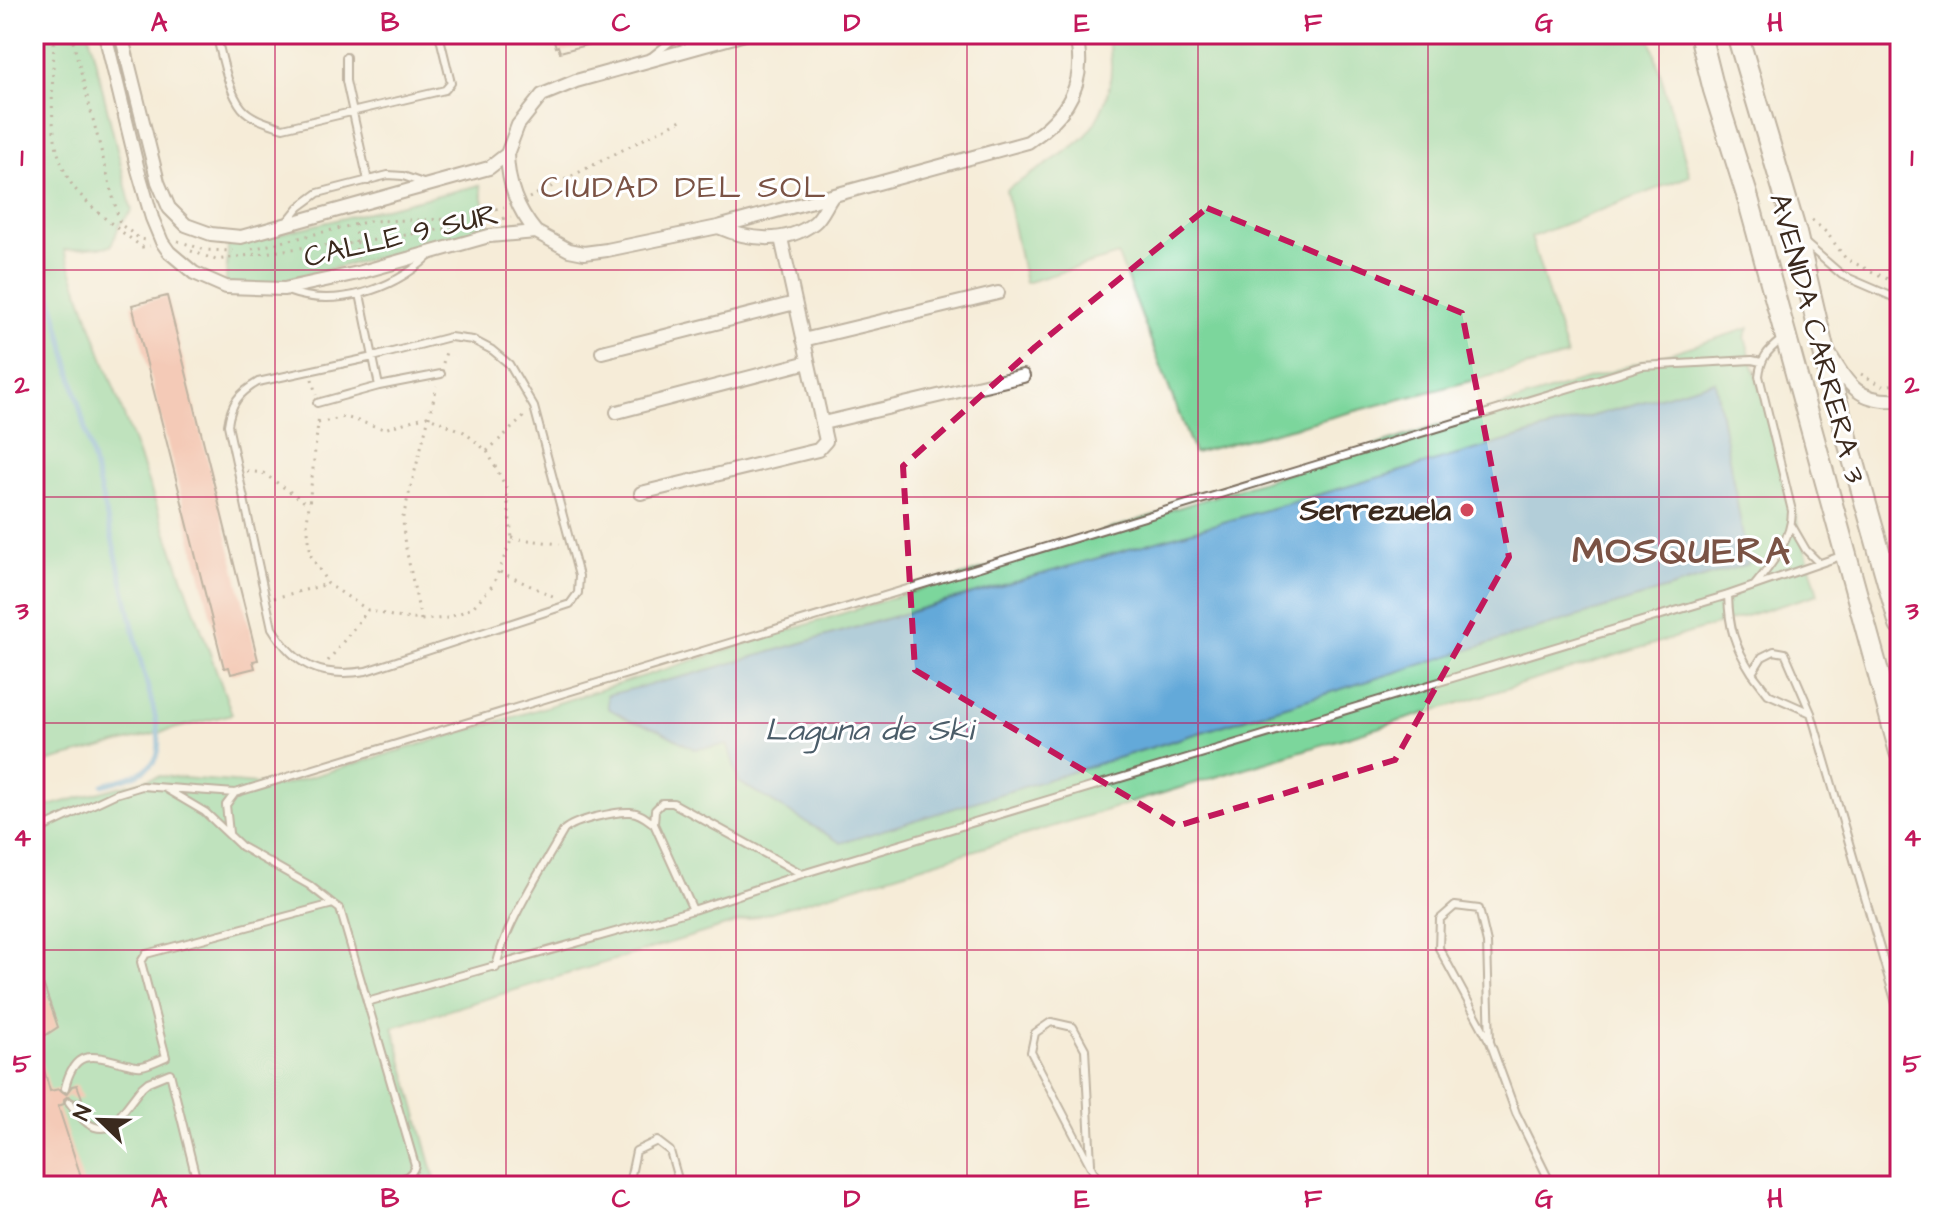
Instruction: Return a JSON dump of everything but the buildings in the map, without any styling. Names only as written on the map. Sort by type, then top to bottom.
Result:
[{"type":"main road","name":"AVENIDA CARRERA 3","points":[[1700,34],[1900,752]]},
{"type":"main road","name":"AVENIDA CARRERA 3","points":[[1737,34],[1796,233],[1820,338],[1896,594],[1900,625]]},
{"type":"street","name":"CALLE 9 SUR","points":[[105,34],[152,218],[169,252],[194,273],[226,287],[284,289],[358,273],[489,236],[536,232],[569,250],[584,253],[718,227],[1028,142],[1051,127],[1072,100],[1078,72],[1075,34]]},
{"type":"street","name":"CALLE 9 SUR","points":[[121,34],[158,182],[169,208],[186,225],[211,234],[241,237],[489,168],[507,154],[518,125],[542,95],[576,81],[745,34]]},
{"type":"street","points":[[507,154],[508,172],[520,209],[536,232]]},
{"type":"street","points":[[718,227],[749,238],[781,238],[812,224],[832,197]]},
{"type":"street","points":[[641,493],[818,450],[826,441],[781,238]]},
{"type":"street","points":[[803,340],[998,293]]},
{"type":"street","points":[[602,352],[795,303]]},
{"type":"street","points":[[1820,338],[1854,389],[1866,397],[1881,401],[1900,400]]},
{"type":"street","points":[[617,412],[808,362]]},
{"type":"street","points":[[823,423],[1023,376]]},
{"type":"lane","points":[[216,34],[225,72],[243,109],[263,122],[283,128],[445,90],[451,83],[439,34]]},
{"type":"lane","points":[[646,60],[680,34]]},
{"type":"lane","points":[[346,57],[346,81],[368,181]]},
{"type":"lane","points":[[284,225],[299,207],[318,193],[388,175],[403,176],[427,185]]},
{"type":"lane","points":[[1796,233],[1842,275],[1900,300]]},
{"type":"lane","points":[[284,289],[302,296],[360,294],[391,284],[432,253]]},
{"type":"lane","points":[[360,294],[379,386]]},
{"type":"lane","points":[[450,337],[473,340],[509,364],[534,407],[579,576],[578,593],[570,604],[366,671],[340,675],[321,671],[299,661],[284,647],[272,628],[228,425],[230,408],[241,392],[258,382],[450,337]]},
{"type":"lane","points":[[1755,585],[1781,549],[1792,526],[1792,511],[1759,376],[1767,351],[1786,337]]},
{"type":"lane","points":[[34,832],[115,794],[142,786],[235,793],[1642,366],[1761,362]]},
{"type":"lane","points":[[317,403],[379,386],[441,374]]},
{"type":"lane","points":[[1792,526],[1806,550],[1819,563]]},
{"type":"lane","points":[[367,1002],[693,910],[802,874],[1728,595],[1847,554]]},
{"type":"lane","points":[[1728,595],[1734,645],[1752,673],[1768,694],[1811,713]]},
{"type":"lane","points":[[1752,673],[1762,657],[1774,651],[1785,653],[1811,713],[1900,1017]]},
{"type":"lane","points":[[163,787],[205,812],[255,855],[319,892],[340,909],[415,1165],[410,1176],[375,1186]]},
{"type":"lane","points":[[230,836],[226,805],[235,793]]},
{"type":"lane","points":[[693,910],[654,824],[655,810],[662,803],[673,803],[802,874]]},
{"type":"lane","points":[[496,968],[498,953],[564,830],[580,821],[630,812],[642,815],[654,824]]},
{"type":"lane","points":[[198,1186],[141,962],[146,954],[333,904]]},
{"type":"lane","points":[[1490,1042],[1487,943],[1479,909],[1455,906],[1440,919],[1439,948],[1490,1042],[1516,1113],[1552,1186]]},
{"type":"lane","points":[[1091,1164],[1085,1049],[1073,1027],[1051,1022],[1035,1033],[1031,1052],[1101,1186]]},
{"type":"lane","points":[[65,1088],[69,1070],[85,1056],[139,1067],[166,1057]]},
{"type":"lane","points":[[69,1102],[84,1122],[104,1129],[112,1126],[148,1082],[170,1073]]},
{"type":"lane","points":[[638,1186],[631,1175],[636,1151],[657,1141],[670,1151],[680,1186]]},
{"type":"path","points":[[54,34],[54,123],[60,159],[75,189],[113,226],[142,247],[154,246],[172,238],[205,250],[233,251],[262,248],[370,221],[451,219],[520,209]]},
{"type":"path","points":[[71,34],[120,224],[140,239],[175,243],[216,260],[356,243],[475,224]]},
{"type":"path","points":[[491,221],[520,209],[683,119]]},
{"type":"path","points":[[353,207],[358,273]]},
{"type":"path","points":[[1789,208],[1816,222],[1846,259],[1900,285]]},
{"type":"path","points":[[421,620],[404,539],[403,517],[450,337]]},
{"type":"path","points":[[1852,370],[1884,386],[1900,383]]},
{"type":"path","points":[[487,451],[534,407]]},
{"type":"path","points":[[427,416],[464,432],[487,451],[506,487],[512,517],[512,538],[493,585],[472,608],[448,618],[421,620],[368,610],[328,584],[311,556],[307,523],[318,423],[345,417],[384,429],[427,416]]},
{"type":"path","points":[[239,472],[254,470],[263,473],[310,506]]},
{"type":"path","points":[[512,538],[571,546]]},
{"type":"path","points":[[500,572],[570,604]]},
{"type":"path","points":[[266,600],[328,584]]},
{"type":"path","points":[[321,671],[368,610]]},
{"type":"highlighted area","points":[[1207,208],[1462,313],[1509,557],[1395,760],[1177,826],[915,670],[903,466],[1035,347]]},
{"type":"green space","points":[[34,34],[89,34],[132,211],[120,224],[111,246],[64,250],[232,714],[34,765]]},
{"type":"green space","points":[[1105,34],[1649,34],[1690,176],[1531,237],[1567,356],[1194,453],[1118,255],[1025,283],[1006,190],[1074,146],[1095,122],[1106,98],[1111,72]]},
{"type":"green space","points":[[480,185],[490,230],[261,286],[226,283],[228,246]]},
{"type":"green space","points":[[1749,328],[1745,337],[1818,594],[393,1027],[437,1186],[34,1186],[34,810],[159,776],[280,786],[536,710]]},
{"type":"water","name":"Laguna de Ski","points":[[1715,381],[1748,564],[841,843],[739,782],[728,745],[694,749],[608,708],[607,695],[690,675]]},
{"type":"waterway","points":[[34,228],[102,496],[154,710],[158,738],[156,758],[152,764],[132,776],[103,785]]},
{"type":"place","name":"Serrezuela","points":[[1467,510]]},
{"type":"district","name":"CIUDAD DEL SOL","points":[[684,186]]},
{"type":"district","name":"MOSQUERA","points":[[1682,550]]}]
